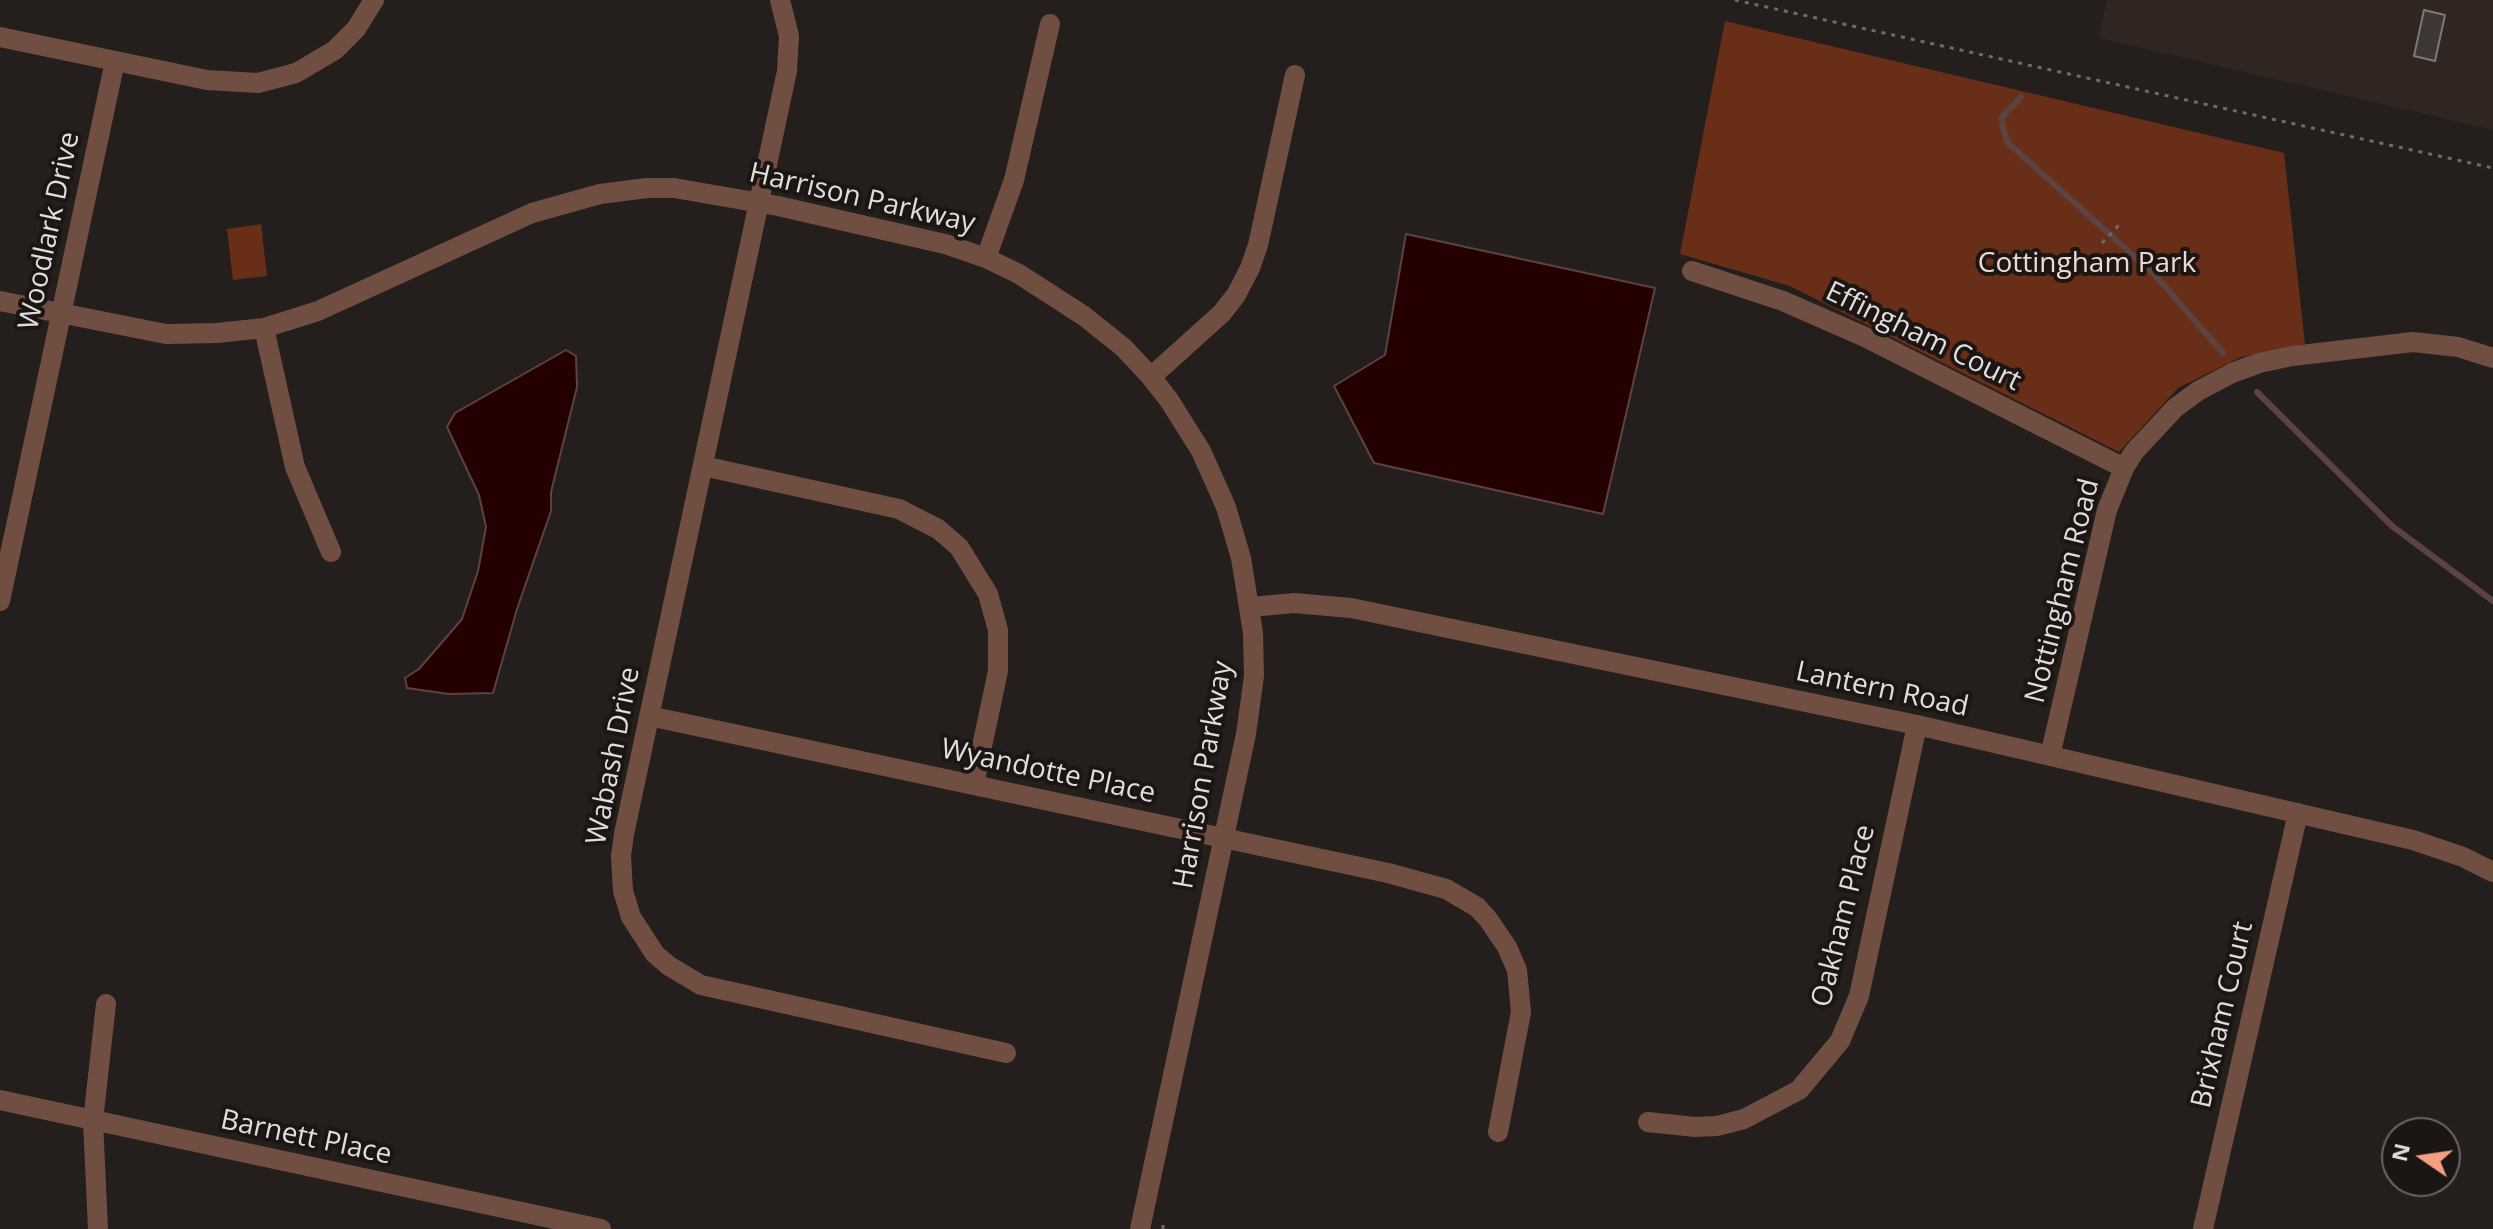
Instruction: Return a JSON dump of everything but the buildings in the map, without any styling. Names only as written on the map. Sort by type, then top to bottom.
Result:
[{"type":"street","points":[[0,37],[222,83],[267,82],[310,67],[335,50],[356,29],[374,0]]},
{"type":"street","name":"Wabash Drive","points":[[780,0],[788,24],[789,52],[760,202],[624,834],[621,876],[631,917],[655,954],[686,978],[711,989],[1006,1053]]},
{"type":"street","points":[[986,258],[1014,180],[1050,24]]},
{"type":"street","name":"Woodlark Drive","points":[[0,601],[4,559],[115,61]]},
{"type":"street","points":[[1151,377],[1222,313],[1250,268],[1258,245],[1295,75]]},
{"type":"street","name":"Harrison Parkway","points":[[0,301],[166,334],[264,328],[318,311],[511,222],[577,199],[625,190],[674,188],[760,202],[908,234],[986,258],[1060,298],[1124,348],[1151,377],[1183,421],[1210,469],[1226,507],[1251,607],[1254,664],[1251,706],[1140,1229]]},
{"type":"street","name":"Effingham Court","points":[[1692,271],[1783,301],[1865,337],[2124,468]]},
{"type":"street","points":[[264,328],[292,456],[302,487],[331,552]]},
{"type":"street","name":"Nottingham Road","points":[[2050,756],[2107,510],[2124,468],[2146,438],[2175,408],[2216,381],[2259,363],[2292,356],[2404,342],[2445,345],[2493,358]]},
{"type":"street","points":[[703,466],[899,509],[938,529],[959,547],[988,594],[998,630],[998,671],[974,784]]},
{"type":"street","name":"Lantern Road","points":[[1251,607],[1294,603],[1351,608],[1917,725],[2413,840],[2463,857],[2493,872]]},
{"type":"street","name":"Wyandotte Place","points":[[649,716],[1434,884],[1466,901],[1488,919],[1512,956],[1521,993],[1517,1042],[1498,1132]]},
{"type":"street","name":"Oakham Place","points":[[1648,1122],[1695,1127],[1717,1126],[1744,1119],[1799,1090],[1840,1041],[1859,996],[1917,725]]},
{"type":"street","name":"Brixham Court","points":[[2203,1229],[2298,813]]},
{"type":"street","points":[[98,1229],[93,1121],[106,1004]]},
{"type":"street","name":"Barnett Place","points":[[0,1100],[601,1229]]},
{"type":"path","points":[[1735,0],[2493,168]]},
{"type":"path","points":[[2102,243],[2119,225]]},
{"type":"shaded area","points":[[2107,0],[2493,0],[2493,130],[2099,38]]},
{"type":"shaded area","points":[[1406,234],[1655,288],[1603,514],[1374,463],[1334,386],[1385,355]]},
{"type":"shaded area","points":[[566,350],[576,356],[577,387],[551,492],[551,511],[517,609],[493,693],[449,694],[407,688],[405,678],[419,669],[462,619],[478,571],[486,527],[479,495],[447,427],[455,413]]},
{"type":"green space","name":"Cottingham Park","points":[[1725,21],[2284,153],[2305,344],[2241,357],[2178,388],[2119,452],[1790,286],[1680,254]]},
{"type":"green space","points":[[261,224],[267,276],[233,280],[227,229]]},
{"type":"waterway","points":[[2021,97],[2001,118],[2007,142],[2155,275],[2223,353]]},
{"type":"waterway","points":[[2257,392],[2392,526],[2493,601]]}]
